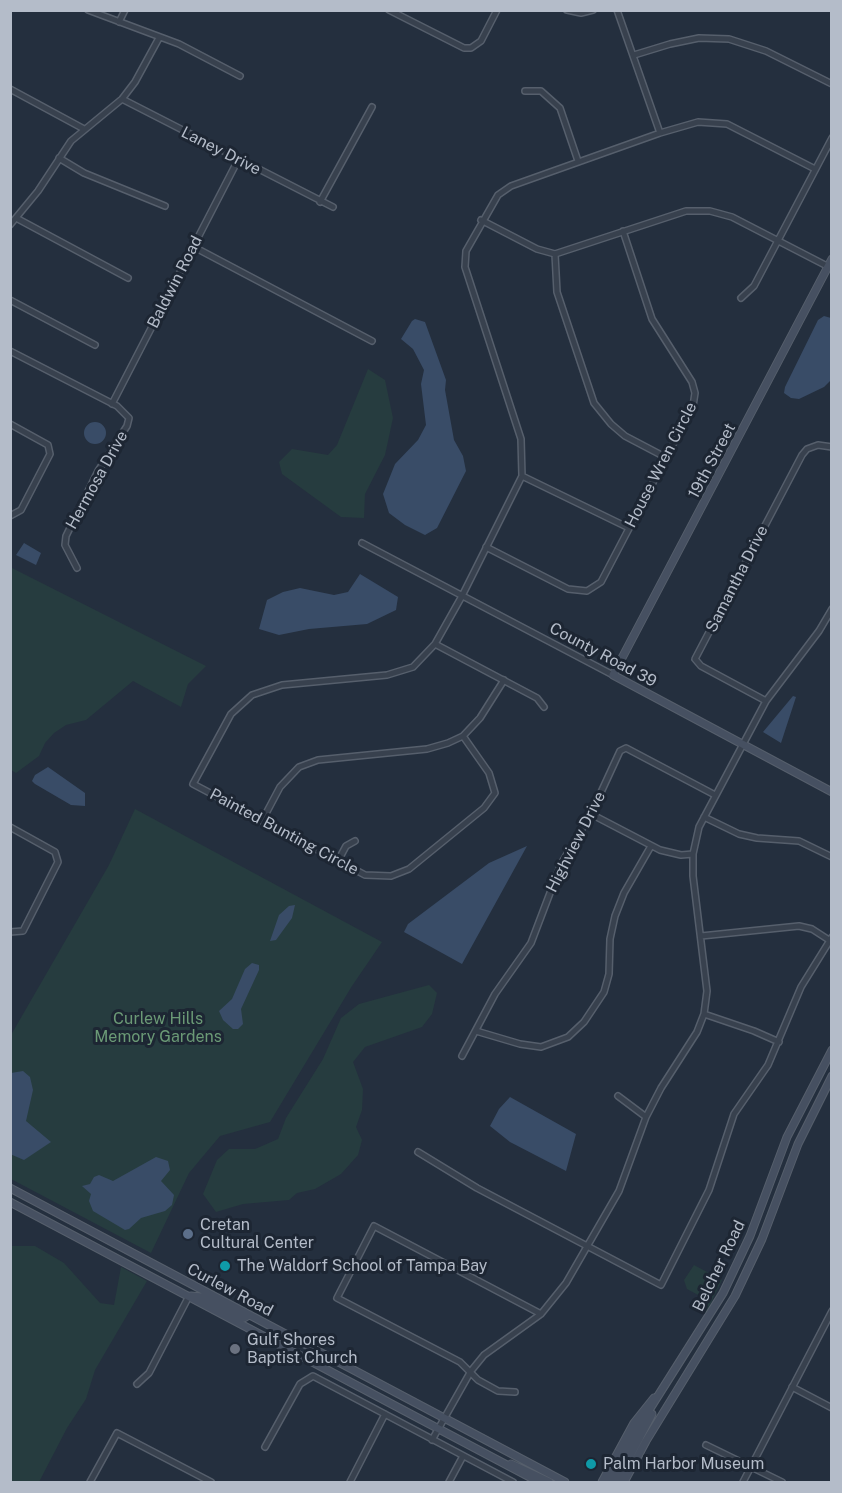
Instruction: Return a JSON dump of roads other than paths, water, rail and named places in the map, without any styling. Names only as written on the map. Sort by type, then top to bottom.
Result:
[{"type":"main road","name":"19th Street","points":[[613,675],[831,259]]},
{"type":"main road","name":"County Road 39","points":[[613,675],[831,792]]},
{"type":"main road","name":"Belcher Road","points":[[609,1482],[639,1426],[706,1324],[739,1263],[787,1137],[831,1050]]},
{"type":"main road","name":"Belcher Road","points":[[624,1482],[646,1441],[716,1331],[740,1286],[762,1239],[798,1144],[831,1076]]},
{"type":"main road","name":"Curlew Road","points":[[10,1188],[565,1482]]},
{"type":"main road","name":"Curlew Road","points":[[10,1202],[539,1482]]},
{"type":"main road","points":[[189,1296],[201,1297],[244,1318],[249,1315]]},
{"type":"main road","points":[[602,1482],[634,1423],[668,1382]]},
{"type":"main road","points":[[616,1482],[668,1382]]},
{"type":"main road","points":[[497,1460],[519,1466],[549,1482]]},
{"type":"street","points":[[88,10],[179,44],[240,76]]},
{"type":"street","points":[[119,22],[125,10]]},
{"type":"street","points":[[389,10],[464,48],[471,48],[481,41],[497,10]]},
{"type":"street","points":[[567,10],[581,13],[593,10]]},
{"type":"street","points":[[617,10],[660,133]]},
{"type":"street","points":[[10,225],[18,219],[59,158],[84,129],[122,99],[135,82],[159,38]]},
{"type":"street","points":[[634,56],[670,44],[699,38],[729,39],[766,51],[831,84]]},
{"type":"street","points":[[10,89],[84,129]]},
{"type":"street","points":[[525,91],[541,91],[560,108],[578,161]]},
{"type":"street","name":"Laney Drive","points":[[122,99],[333,207]]},
{"type":"street","points":[[320,202],[372,107]]},
{"type":"street","points":[[544,707],[537,698],[435,644],[462,596],[522,476],[521,439],[465,267],[466,250],[481,220],[498,195],[508,187],[578,161],[698,122],[727,124],[815,170]]},
{"type":"street","points":[[741,298],[754,286],[831,138]]},
{"type":"street","points":[[59,158],[84,173],[165,206]]},
{"type":"street","name":"Baldwin Road","points":[[112,405],[238,160]]},
{"type":"street","points":[[481,220],[537,249],[555,254],[686,211],[711,211],[732,216],[828,266]]},
{"type":"street","points":[[18,219],[128,278]]},
{"type":"street","name":"House Wren Circle","points":[[486,547],[568,589],[587,591],[601,582],[693,406],[695,393],[693,382],[652,319],[623,231]]},
{"type":"street","points":[[194,247],[372,341]]},
{"type":"street","points":[[555,254],[557,292],[594,404],[625,436],[665,457]]},
{"type":"street","points":[[10,300],[95,345]]},
{"type":"street","name":"Hermosa Drive","points":[[10,351],[127,414],[127,426],[98,471],[66,536],[65,545],[77,568]]},
{"type":"street","points":[[10,424],[48,445],[50,454],[21,510],[10,516]]},
{"type":"street","name":"Samantha Drive","points":[[766,701],[701,666],[695,659],[802,455],[807,449],[819,445],[831,447]]},
{"type":"street","points":[[522,476],[629,528]]},
{"type":"street","name":"County Road 39","points":[[362,543],[613,675]]},
{"type":"street","points":[[432,1440],[471,1371],[484,1355],[541,1314],[566,1282],[625,1180],[646,1117],[668,1075],[697,1032],[704,1014],[707,991],[693,876],[693,854],[704,817],[766,701],[819,631],[831,609]]},
{"type":"street","name":"Painted Bunting Circle","points":[[435,644],[413,667],[400,673],[282,686],[252,695],[231,714],[193,784],[365,875],[378,877],[397,875],[409,869],[484,808],[495,793],[489,773],[462,736]]},
{"type":"street","points":[[262,821],[286,778],[307,763],[426,749],[462,736],[487,710],[504,680]]},
{"type":"street","name":"Highview Drive","points":[[462,1056],[495,994],[531,943],[561,864],[591,814],[620,751],[626,747],[715,795]]},
{"type":"street","points":[[591,814],[671,854],[693,854]]},
{"type":"street","points":[[704,817],[725,829],[751,837],[799,841],[831,857]]},
{"type":"street","points":[[10,827],[55,852],[58,862],[22,931],[10,932]]},
{"type":"street","points":[[338,861],[346,846],[356,841]]},
{"type":"street","points":[[476,1031],[520,1044],[541,1047],[568,1037],[584,1022],[604,992],[609,974],[610,939],[615,916],[624,893],[651,846]]},
{"type":"street","points":[[418,1152],[477,1188],[661,1285],[709,1190],[734,1114],[768,1065],[801,987],[830,939],[812,929],[799,926],[701,936]]},
{"type":"street","points":[[704,1014],[779,1042]]},
{"type":"street","points":[[618,1096],[646,1117]]},
{"type":"street","points":[[514,1392],[498,1391],[478,1380],[459,1362],[337,1298],[374,1226],[541,1314]]},
{"type":"street","points":[[137,1384],[149,1373],[189,1296]]},
{"type":"street","points":[[743,1482],[831,1311]]},
{"type":"street","points":[[265,1447],[300,1384],[308,1377],[318,1378],[513,1482]]},
{"type":"street","points":[[792,1387],[831,1408]]},
{"type":"street","points":[[350,1482],[385,1414]]},
{"type":"street","points":[[90,1482],[117,1433],[211,1482]]},
{"type":"street","points":[[706,1445],[782,1482]]},
{"type":"street","points":[[449,1482],[463,1456]]},
{"type":"water","points":[[824,316],[831,318],[831,380],[824,387],[799,399],[791,398],[784,393],[785,387],[818,320]]},
{"type":"water","points":[[415,319],[425,322],[446,380],[445,390],[454,440],[463,456],[466,471],[437,528],[425,535],[405,525],[389,513],[383,494],[395,464],[418,440],[426,425],[421,384],[424,370],[413,349],[401,339]]},
{"type":"water","points":[[95,422],[103,425],[106,433],[103,441],[95,444],[87,441],[84,433],[87,425]]},
{"type":"water","points":[[24,543],[41,553],[36,565],[16,555]]},
{"type":"water","points":[[360,574],[398,597],[396,610],[367,624],[309,629],[279,635],[259,629],[267,600],[283,592],[300,588],[334,595],[348,592]]},
{"type":"water","points":[[793,696],[796,697],[781,743],[763,732]]},
{"type":"water","points":[[48,767],[85,793],[85,806],[71,805],[32,781],[35,775]]},
{"type":"water","points":[[527,846],[462,964],[404,932],[408,924],[489,863]]},
{"type":"water","points":[[295,905],[292,918],[276,940],[270,941],[279,915],[289,906]]},
{"type":"water","points":[[252,963],[259,965],[259,970],[241,1009],[243,1024],[238,1029],[233,1029],[223,1020],[219,1011],[232,999],[245,969]]},
{"type":"water","points":[[23,1071],[30,1077],[33,1090],[26,1121],[51,1142],[24,1160],[10,1154],[11,1073]]},
{"type":"water","points":[[510,1097],[576,1134],[566,1171],[510,1142],[490,1126],[499,1109]]},
{"type":"water","points":[[156,1157],[168,1161],[170,1170],[161,1181],[174,1195],[172,1205],[165,1211],[141,1218],[125,1230],[93,1211],[89,1201],[91,1194],[82,1186],[90,1184],[94,1177],[99,1175],[113,1181]]},
{"type":"place","name":"Cretan Cultural Center","points":[[188,1234]]},
{"type":"place","name":"The Waldorf School of Tampa Bay","points":[[225,1266]]},
{"type":"place","name":"Gulf Shores Baptist Church","points":[[235,1349]]},
{"type":"place","name":"Palm Harbor Museum","points":[[591,1464]]},
{"type":"park label","name":"Curlew Hills Memory Gardens","points":[[158,1028]]}]
